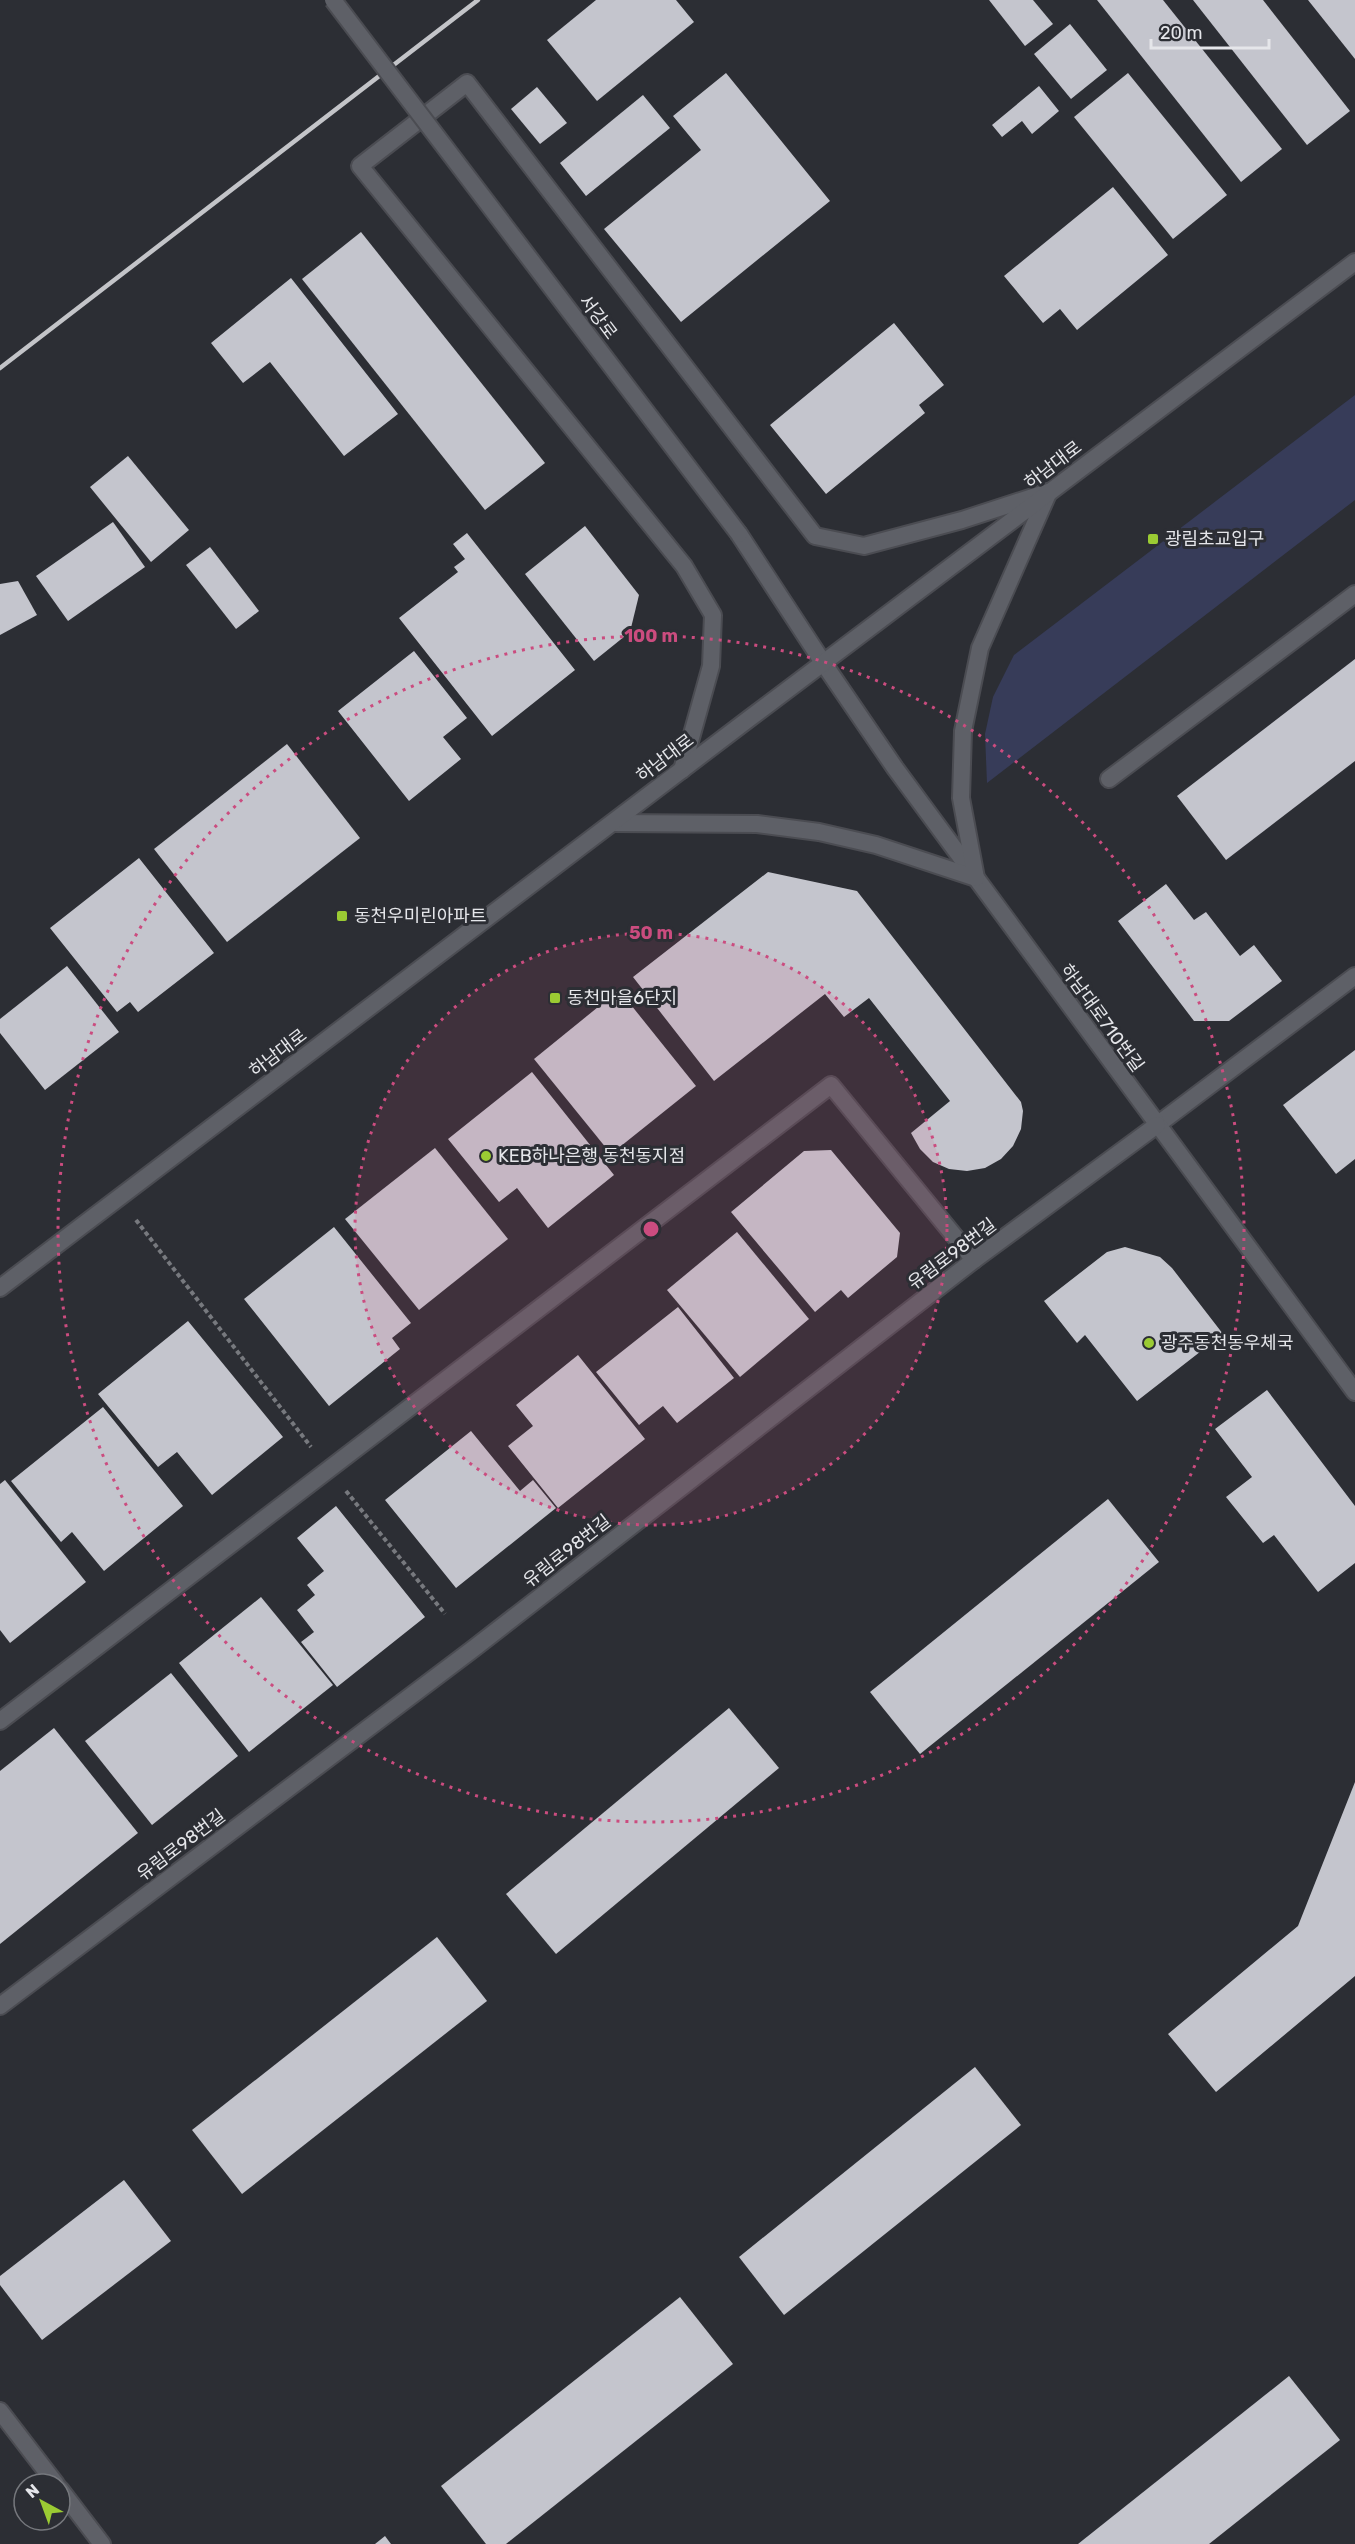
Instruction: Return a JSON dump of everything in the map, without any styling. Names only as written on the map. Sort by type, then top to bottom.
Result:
[{"type":"street","name":"서강로","points":[[333,0],[739,534],[824,664]]},
{"type":"street","points":[[682,770],[711,666],[713,615],[684,566],[360,166],[467,82],[815,536],[864,546],[962,520],[1049,492]]},
{"type":"street","name":"하남대로","points":[[0,1288],[1355,262]]},
{"type":"street","points":[[613,823],[757,824],[819,832],[876,845],[976,878],[961,798],[963,731],[980,648],[1049,492]]},
{"type":"street","points":[[1110,779],[1355,594]]},
{"type":"street","name":"하남대로710번길","points":[[824,664],[895,768],[1355,1392]]},
{"type":"street","name":"유림로98번길","points":[[0,2006],[473,1649],[974,1260],[1355,976]]},
{"type":"street","points":[[0,1721],[831,1085],[974,1260]]},
{"type":"street","points":[[0,2411],[47,2472]]},
{"type":"street","points":[[72,2505],[102,2544]]},
{"type":"path","points":[[119,1198],[329,1469],[445,1614]]},
{"type":"shaded area","points":[[1355,395],[1355,500],[987,783],[985,734],[993,697],[1014,655]]},
{"type":"building","points":[[596,0],[676,0],[694,22],[597,101],[547,40]]},
{"type":"building","points":[[989,0],[1033,0],[1053,24],[1025,46]]},
{"type":"building","points":[[1097,0],[1163,0],[1282,149],[1241,182]]},
{"type":"building","points":[[1193,0],[1263,0],[1350,111],[1307,145]]},
{"type":"building","points":[[1308,0],[1355,0],[1355,59]]},
{"type":"building","points":[[1070,24],[1107,70],[1071,99],[1034,54]]},
{"type":"building","points":[[726,73],[830,201],[681,322],[604,229],[701,150],[673,116]]},
{"type":"building","points":[[1128,73],[1227,195],[1173,239],[1074,117]]},
{"type":"building","points":[[1039,86],[1059,111],[1032,134],[1022,121],[1002,137],[992,125]]},
{"type":"building","points":[[537,87],[567,123],[540,144],[511,109]]},
{"type":"building","points":[[643,95],[670,128],[586,196],[560,163]]},
{"type":"building","points":[[1113,187],[1168,255],[1077,330],[1060,309],[1043,323],[1004,276]]},
{"type":"building","points":[[361,232],[545,463],[485,510],[302,279]]},
{"type":"building","points":[[291,278],[398,414],[344,456],[270,362],[243,383],[211,343]]},
{"type":"building","points":[[894,323],[944,385],[919,405],[925,413],[826,494],[770,425]]},
{"type":"building","points":[[128,456],[189,530],[151,562],[90,487]]},
{"type":"building","points":[[113,522],[145,567],[68,621],[36,576]]},
{"type":"building","points":[[585,526],[639,595],[630,632],[594,661],[525,574]]},
{"type":"building","points":[[467,533],[575,670],[492,736],[399,618],[458,572],[454,567],[465,559],[453,544]]},
{"type":"building","points":[[210,547],[259,611],[236,629],[186,565]]},
{"type":"building","points":[[18,581],[37,615],[0,635],[0,584]]},
{"type":"building","points":[[414,651],[467,718],[443,737],[461,759],[409,801],[338,711]]},
{"type":"building","points":[[1355,659],[1355,761],[1226,860],[1177,796]]},
{"type":"building","points":[[287,744],[360,838],[227,942],[154,849]]},
{"type":"building","points":[[139,858],[214,953],[138,1012],[130,1002],[117,1012],[50,928]]},
{"type":"building","points":[[768,872],[857,891],[1021,1102],[1023,1111],[1021,1129],[1013,1146],[1001,1159],[985,1168],[967,1171],[949,1169],[933,1162],[920,1149],[911,1133],[950,1101],[869,998],[844,1017],[825,994],[714,1081],[633,977]]},
{"type":"building","points":[[1166,884],[1194,920],[1206,912],[1240,956],[1254,945],[1282,981],[1229,1021],[1194,1021],[1118,921]]},
{"type":"building","points":[[67,966],[119,1032],[45,1090],[0,1033],[0,1019]]},
{"type":"building","points":[[619,990],[696,1086],[611,1154],[534,1059]]},
{"type":"building","points":[[1355,1050],[1355,1159],[1336,1174],[1283,1105]]},
{"type":"building","points":[[532,1072],[614,1175],[548,1228],[517,1188],[499,1202],[448,1139]]},
{"type":"building","points":[[435,1148],[508,1239],[419,1310],[345,1219]]},
{"type":"building","points":[[831,1150],[900,1233],[897,1257],[848,1298],[841,1290],[815,1312],[731,1212],[804,1151]]},
{"type":"building","points":[[334,1227],[411,1323],[392,1338],[400,1349],[329,1406],[244,1299]]},
{"type":"building","points":[[737,1232],[809,1319],[740,1377],[667,1290]]},
{"type":"building","points":[[1125,1247],[1160,1257],[1172,1268],[1223,1334],[1137,1401],[1085,1335],[1077,1343],[1044,1301],[1107,1252]]},
{"type":"building","points":[[678,1307],[734,1378],[677,1423],[663,1406],[639,1425],[596,1372]]},
{"type":"building","points":[[188,1321],[283,1437],[212,1495],[177,1452],[158,1467],[98,1394]]},
{"type":"building","points":[[578,1355],[645,1439],[558,1508],[508,1446],[533,1426],[516,1405]]},
{"type":"building","points":[[1267,1390],[1355,1506],[1355,1563],[1318,1592],[1274,1535],[1263,1543],[1226,1497],[1252,1477],[1215,1429]]},
{"type":"building","points":[[103,1407],[183,1506],[104,1571],[72,1532],[61,1542],[11,1481]]},
{"type":"building","points":[[471,1431],[520,1491],[533,1480],[556,1508],[456,1588],[385,1500]]},
{"type":"building","points":[[5,1480],[86,1582],[10,1643],[0,1630],[0,1484]]},
{"type":"building","points":[[1108,1499],[1159,1562],[920,1754],[870,1692]]},
{"type":"building","points":[[336,1506],[425,1617],[337,1687],[301,1642],[314,1632],[297,1610],[315,1595],[307,1585],[324,1571],[297,1538]]},
{"type":"building","points":[[261,1597],[333,1685],[249,1752],[179,1663]]},
{"type":"building","points":[[171,1673],[238,1756],[152,1825],[85,1741]]},
{"type":"building","points":[[729,1708],[779,1768],[556,1954],[506,1894]]},
{"type":"building","points":[[54,1728],[138,1833],[0,1944],[0,1771]]},
{"type":"building","points":[[1355,1782],[1355,1976],[1216,2092],[1168,2034],[1298,1926]]},
{"type":"building","points":[[437,1937],[487,2001],[242,2194],[192,2130]]},
{"type":"building","points":[[975,2067],[1021,2125],[784,2315],[739,2257]]},
{"type":"building","points":[[124,2180],[171,2241],[42,2340],[0,2285],[0,2276]]},
{"type":"building","points":[[680,2297],[733,2364],[506,2544],[486,2544],[441,2486]]},
{"type":"building","points":[[1289,2376],[1340,2440],[1209,2544],[1078,2544]]},
{"type":"building","points":[[385,2536],[391,2544],[375,2544]]},
{"type":"railway","points":[[0,368],[478,0]]},
{"type":"place","name":"광림초교입구","points":[[1153,539]]},
{"type":"place","name":"동천우미린아파트","points":[[342,916]]},
{"type":"place","name":"동천마을6단지","points":[[555,998]]},
{"type":"place","name":"KEB하나은행 동천동지점","points":[[486,1156]]},
{"type":"place","name":"광주동천동우체국","points":[[1149,1343]]}]
